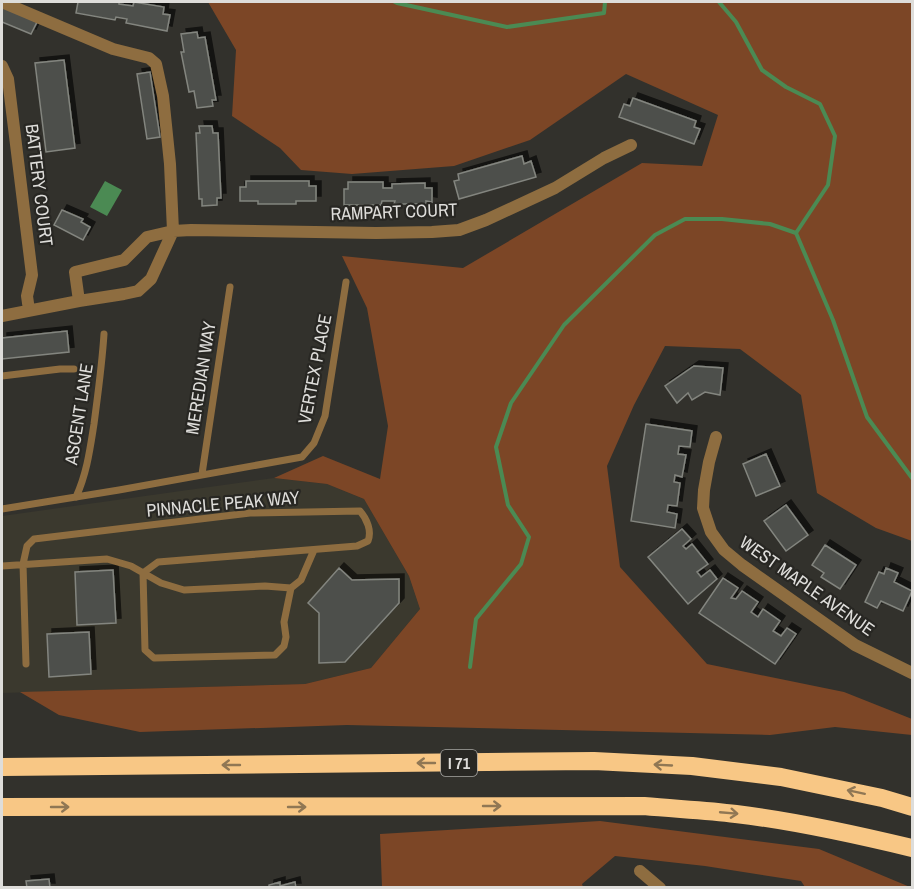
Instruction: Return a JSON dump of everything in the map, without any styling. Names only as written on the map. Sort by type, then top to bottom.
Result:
[{"type":"highway","name":"I 71","points":[[2,767],[594,761],[692,766],[781,777],[882,798],[912,807]]},
{"type":"highway","points":[[2,807],[644,807],[735,814],[845,831],[912,848]]},
{"type":"highway","points":[[845,831],[912,855]]},
{"type":"street","points":[[2,2],[113,49],[149,58],[156,64],[163,96],[170,164],[173,231],[151,279],[138,291],[2,316]]},
{"type":"street","name":"BATTERY COURT","points":[[2,66],[8,79],[32,275],[27,296],[30,310]]},
{"type":"street","name":"RAMPART COURT","points":[[79,301],[75,272],[124,260],[147,237],[173,231],[191,230],[387,233],[459,230],[555,188],[604,158],[631,145]]},
{"type":"street","name":"WEST MAPLE AVENUE","points":[[716,437],[704,490],[704,508],[711,532],[724,550],[855,645],[912,673]]},
{"type":"street","points":[[640,871],[660,888]]},
{"type":"lane","name":"VERTEX PLACE","points":[[303,457],[314,443],[325,416],[346,282]]},
{"type":"lane","name":"MEREDIAN WAY","points":[[202,474],[230,287]]},
{"type":"lane","name":"ASCENT LANE","points":[[76,497],[88,462],[102,368],[104,334]]},
{"type":"lane","points":[[2,376],[74,369]]},
{"type":"lane","name":"PINNACLE PEAK WAY","points":[[2,509],[303,457]]},
{"type":"lane","name":"PINNACLE PEAK WAY","points":[[23,564],[27,546],[34,539],[250,513],[360,511],[366,518],[370,536],[368,541],[357,546],[158,562],[143,573]]},
{"type":"lane","points":[[2,566],[107,559],[131,566],[161,583],[184,590],[265,586],[291,588],[302,580],[314,550]]},
{"type":"lane","points":[[23,564],[26,664]]},
{"type":"lane","points":[[143,573],[145,650],[154,658],[275,655],[284,646],[286,637],[284,622],[291,588]]},
{"type":"shaded area","points":[[208,2],[912,2],[912,541],[876,528],[817,493],[801,395],[740,349],[665,346],[634,405],[607,466],[620,567],[707,664],[844,692],[912,719],[912,735],[835,727],[770,735],[347,725],[140,732],[59,715],[20,692],[305,684],[371,668],[420,609],[409,576],[364,499],[327,484],[274,478],[323,456],[380,479],[388,426],[367,308],[342,256],[463,268],[642,163],[702,166],[718,115],[626,74],[530,140],[454,166],[352,174],[301,170],[280,148],[232,116],[236,50]]},
{"type":"shaded area","points":[[105,181],[122,190],[107,216],[90,207]]},
{"type":"shaded area","points":[[274,478],[327,484],[364,499],[409,576],[420,609],[371,668],[305,684],[2,693],[2,516]]},
{"type":"shaded area","points":[[600,821],[819,849],[910,887],[805,887],[801,881],[705,866],[615,856],[582,884],[583,887],[382,887],[380,834]]},
{"type":"building","points":[[78,2],[119,2],[119,4],[133,6],[134,2],[164,7],[163,14],[170,15],[167,31],[126,23],[127,19],[116,17],[115,20],[76,13]]},
{"type":"building","points":[[2,6],[37,22],[31,34],[2,22]]},
{"type":"building","points":[[197,32],[198,38],[205,37],[216,100],[212,100],[213,106],[197,108],[194,91],[189,92],[181,52],[184,52],[181,34]]},
{"type":"building","points":[[64,60],[75,148],[46,152],[35,63]]},
{"type":"building","points":[[150,72],[160,137],[147,139],[137,74]]},
{"type":"building","points":[[633,98],[696,121],[694,127],[700,129],[694,144],[619,117],[624,104],[630,106]]},
{"type":"building","points":[[199,126],[212,126],[213,133],[218,133],[221,198],[217,198],[217,205],[202,206],[202,199],[199,199],[196,133],[200,133]]},
{"type":"building","points":[[522,156],[524,164],[531,161],[536,177],[459,199],[454,181],[459,180],[458,174]]},
{"type":"building","points":[[246,181],[309,181],[309,186],[316,186],[316,201],[296,201],[296,204],[258,204],[258,201],[240,201],[240,187],[246,187]]},
{"type":"building","points":[[348,182],[383,182],[383,188],[392,188],[392,184],[425,183],[425,188],[432,188],[432,202],[394,204],[395,201],[382,201],[381,205],[344,205],[344,189],[348,189]]},
{"type":"building","points":[[62,210],[83,219],[81,222],[90,227],[83,240],[54,225]]},
{"type":"building","points":[[67,331],[69,352],[2,359],[2,338]]},
{"type":"building","points":[[694,366],[723,368],[720,395],[705,392],[692,400],[688,393],[677,403],[665,386]]},
{"type":"building","points":[[646,424],[692,431],[690,447],[679,446],[678,454],[686,455],[682,477],[675,475],[674,482],[680,483],[677,506],[668,505],[667,512],[677,514],[675,528],[631,521]]},
{"type":"building","points":[[766,454],[780,486],[756,496],[743,464]]},
{"type":"building","points":[[786,505],[808,535],[786,551],[764,521]]},
{"type":"building","points":[[682,529],[691,539],[683,546],[686,549],[692,544],[708,564],[697,572],[701,577],[710,570],[717,579],[688,604],[648,557]]},
{"type":"building","points":[[825,545],[856,565],[840,589],[821,577],[824,573],[812,565]]},
{"type":"building","points":[[339,568],[352,580],[399,579],[399,603],[345,662],[319,663],[319,613],[308,603]]},
{"type":"building","points":[[886,568],[898,573],[894,582],[912,591],[903,611],[881,601],[877,608],[865,602],[879,572],[884,574]]},
{"type":"building","points":[[113,570],[116,623],[77,625],[75,572]]},
{"type":"building","points":[[723,578],[738,588],[731,598],[736,599],[742,591],[758,602],[751,612],[758,617],[763,609],[780,621],[773,631],[781,636],[787,628],[796,634],[775,664],[699,613]]},
{"type":"building","points":[[89,632],[91,674],[49,677],[47,634]]},
{"type":"building","points":[[49,879],[50,888],[27,888],[26,881]]},
{"type":"building","points":[[280,882],[280,886],[295,882],[296,888],[269,888],[269,885]]},
{"type":"waterway","points":[[395,2],[507,27],[604,13],[605,2]]},
{"type":"waterway","points":[[719,2],[736,22],[762,70],[786,87],[820,104],[835,136],[828,185],[796,233]]},
{"type":"waterway","points":[[470,667],[476,619],[521,564],[529,537],[508,505],[496,447],[511,403],[564,325],[655,235],[685,219],[722,219],[770,224],[796,233]]},
{"type":"waterway","points":[[796,233],[833,320],[867,417],[912,478]]}]
